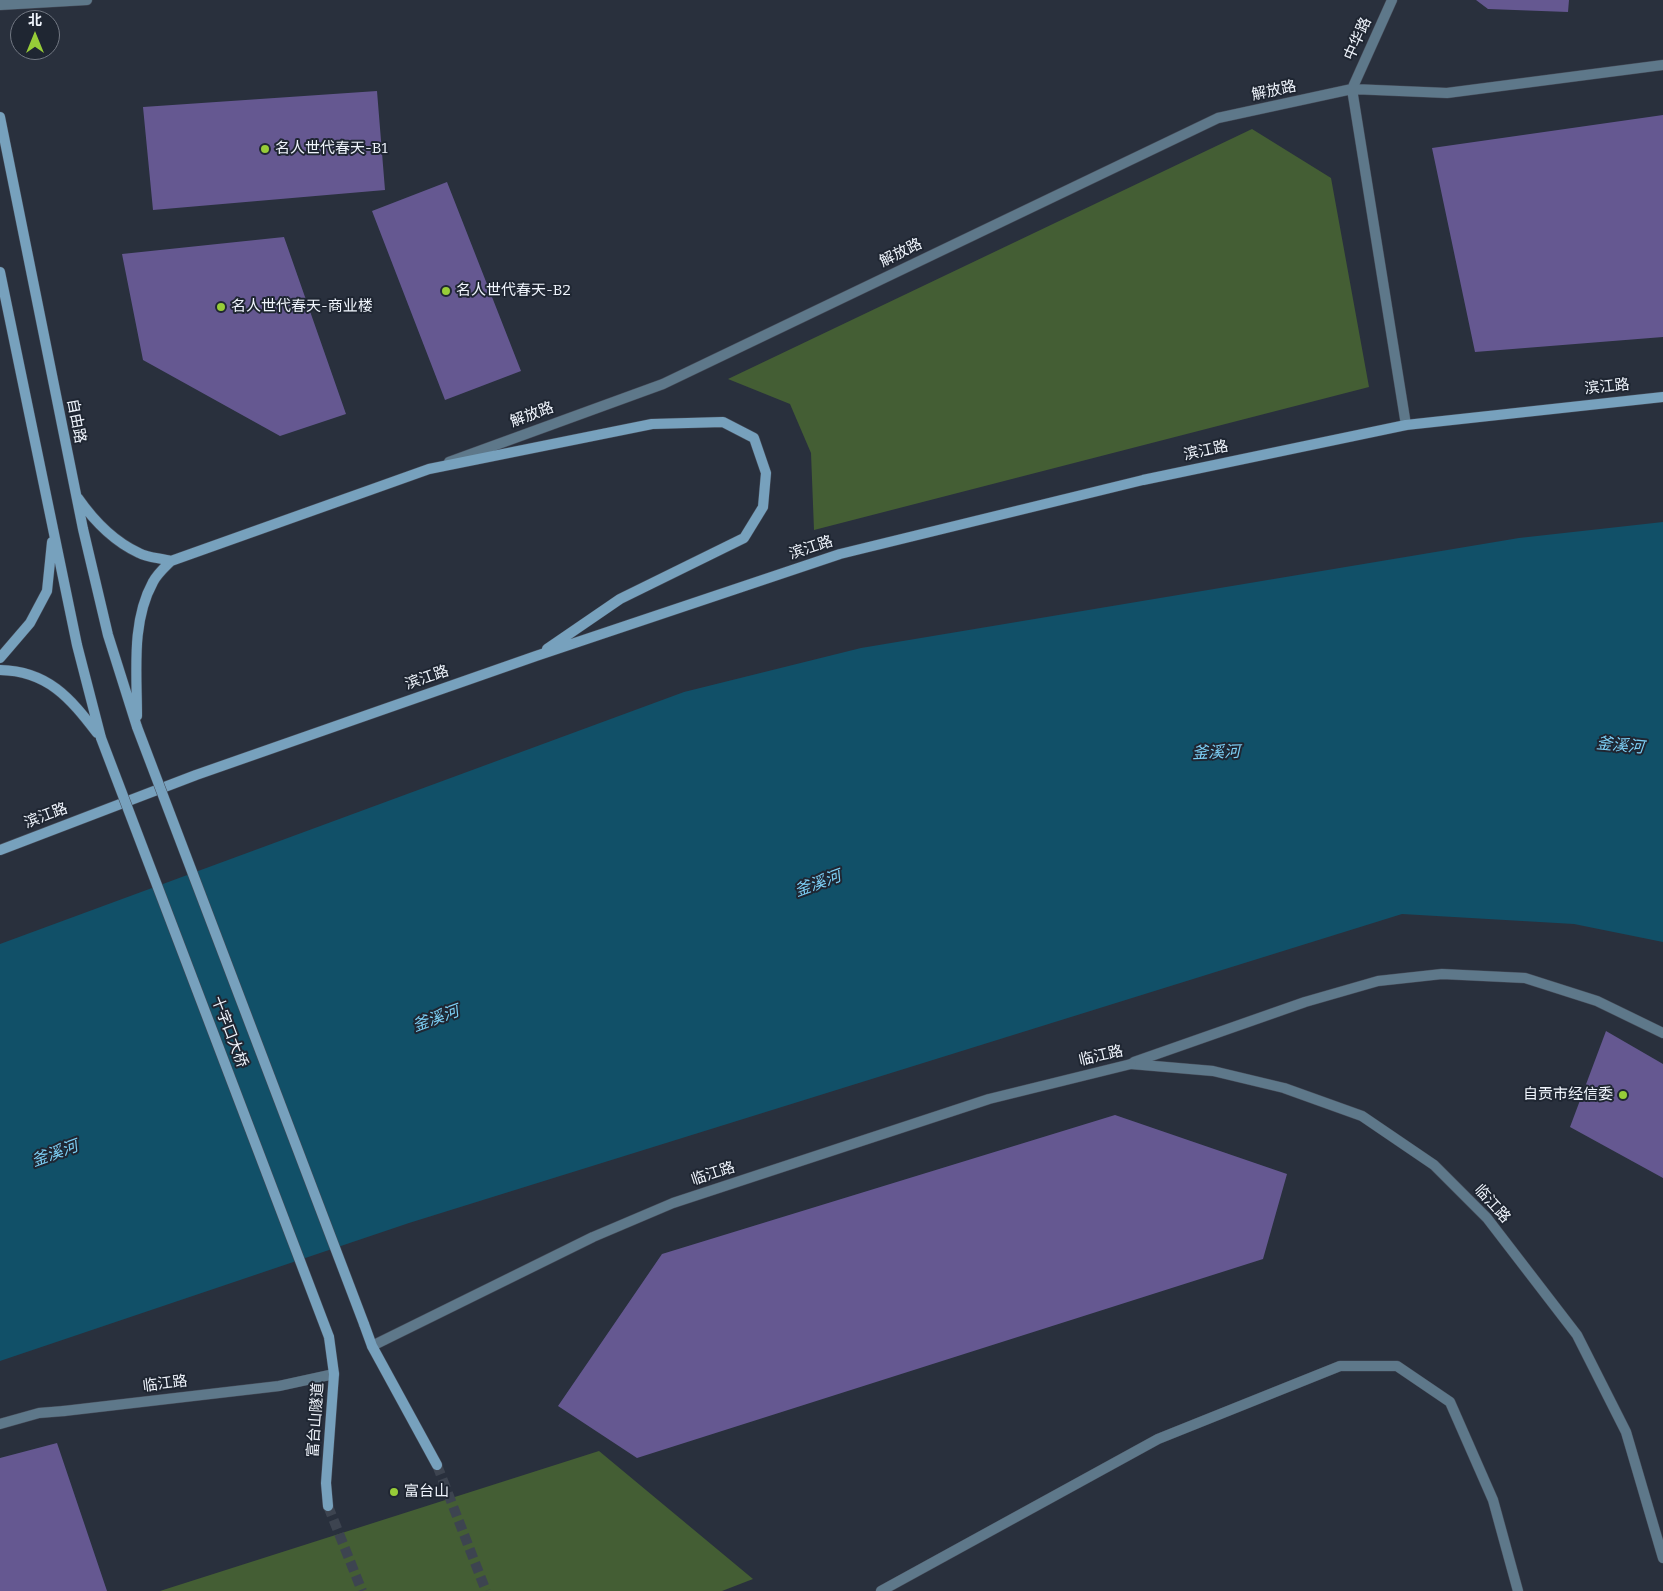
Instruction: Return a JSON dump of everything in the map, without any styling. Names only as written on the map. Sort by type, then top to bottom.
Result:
[{"type":"main road","name":"自由路","points":[[0,117],[76,494],[108,635],[137,727]]},
{"type":"main road","points":[[0,272],[77,645],[101,738]]},
{"type":"main road","name":"滨江路","points":[[0,850],[196,775],[536,656],[840,554],[1142,480],[1406,425],[1663,396]]},
{"type":"main road","points":[[429,469],[652,424],[723,422],[754,438],[766,473],[763,507],[744,538],[620,600],[536,656]]},
{"type":"main road","name":"解放路","points":[[171,561],[429,469]]},
{"type":"main road","points":[[76,494],[94,521],[115,538],[141,554],[171,561],[153,581],[143,607],[136,642],[137,727]]},
{"type":"main road","points":[[0,658],[30,623],[47,591],[53,534]]},
{"type":"main road","points":[[0,670],[19,670],[49,682],[72,700],[101,738]]},
{"type":"main road","name":"十字口大桥","points":[[137,727],[372,1346]]},
{"type":"main road","name":"十字口大桥","points":[[101,738],[329,1337]]},
{"type":"main road","name":"富台山隧道","points":[[328,1506],[326,1482],[334,1374],[329,1337]]},
{"type":"main road","points":[[372,1346],[437,1464]]},
{"type":"street","points":[[0,5],[86,0]]},
{"type":"street","name":"中华路","points":[[1352,89],[1392,0]]},
{"type":"street","name":"解放路","points":[[429,469],[663,384],[1218,118],[1352,89],[1446,94],[1663,65]]},
{"type":"street","points":[[1352,89],[1406,425]]},
{"type":"street","points":[[1131,1064],[1314,1000],[1378,981],[1442,974],[1525,978],[1598,1001],[1663,1033]]},
{"type":"street","name":"临江路","points":[[372,1346],[593,1236],[673,1203],[989,1099],[1131,1064],[1213,1071],[1284,1088],[1362,1116],[1434,1165],[1487,1218],[1577,1335],[1626,1432],[1663,1558]]},
{"type":"street","points":[[881,1591],[890,1588],[1158,1439],[1340,1366],[1397,1366],[1450,1402],[1493,1500],[1518,1591]]},
{"type":"street","name":"临江路","points":[[0,1424],[39,1413],[279,1386],[334,1374]]},
{"type":"green space","points":[[1252,129],[1331,178],[1369,387],[814,530],[811,453],[790,404],[728,379]]},
{"type":"green space","points":[[599,1451],[753,1579],[722,1591],[160,1591]]},
{"type":"water","name":"釜溪河","points":[[1663,522],[1663,942],[1574,924],[1402,914],[409,1223],[0,1361],[0,944],[684,692],[861,648],[1519,538]]},
{"type":"building","points":[[1476,0],[1569,0],[1568,12],[1488,9]]},
{"type":"building","name":"名人世代春天-B1","points":[[377,91],[385,190],[153,210],[143,107]]},
{"type":"building","points":[[1663,115],[1663,337],[1475,352],[1432,148]]},
{"type":"building","name":"名人世代春天-B2","points":[[447,182],[521,371],[445,400],[372,211]]},
{"type":"building","name":"名人世代春天-商业楼","points":[[284,237],[346,414],[280,436],[143,360],[122,254]]},
{"type":"building","name":"自贡市经信委","points":[[1606,1031],[1663,1064],[1663,1178],[1570,1127]]},
{"type":"building","points":[[1115,1115],[1287,1174],[1263,1259],[637,1458],[558,1406],[662,1254]]},
{"type":"building","points":[[57,1443],[107,1591],[0,1591],[0,1458]]},
{"type":"tunnel","points":[[437,1465],[486,1591]]},
{"type":"tunnel","points":[[328,1506],[362,1591]]},
{"type":"place","name":"名人世代春天-B1","points":[[265,149]]},
{"type":"place","name":"名人世代春天-B2","points":[[446,291]]},
{"type":"place","name":"名人世代春天-商业楼","points":[[221,307]]},
{"type":"place","name":"自贡市经信委","points":[[1623,1095]]},
{"type":"place","name":"富台山","points":[[394,1492]]}]
